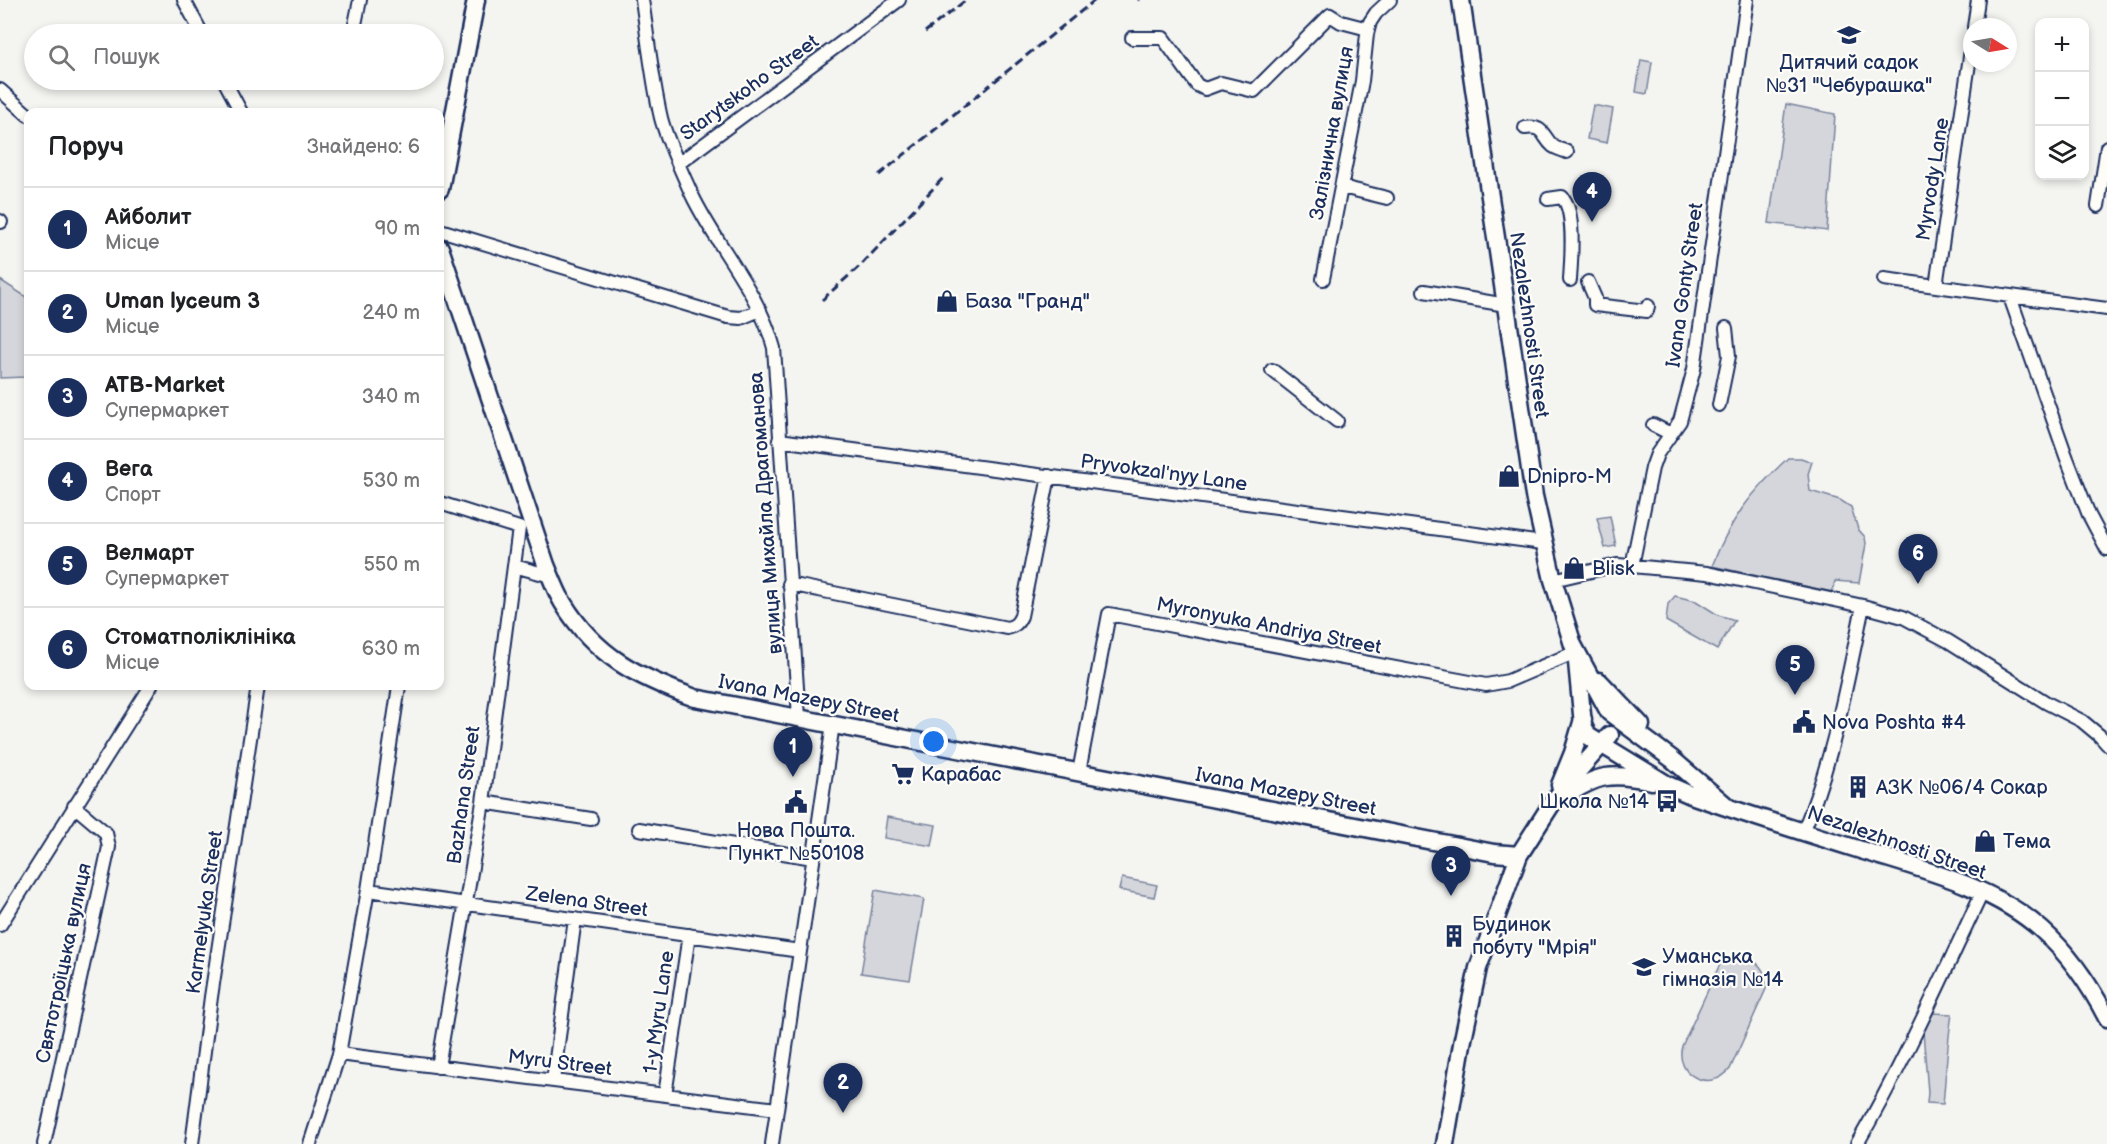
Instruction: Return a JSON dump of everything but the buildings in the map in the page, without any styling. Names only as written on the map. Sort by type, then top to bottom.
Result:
[{"type":"main road","points":[[444,168],[476,0]]},
{"type":"main road","name":"Nezalezhnosti Street","points":[[1461,0],[1534,496],[1553,580],[1576,652],[1610,712],[1672,759],[1729,808]]},
{"type":"main road","name":"Ivana Mazepy Street","points":[[444,260],[550,576],[563,602],[588,637],[614,660],[654,683],[695,698],[1494,853],[1520,855]]},
{"type":"main road","name":"Nezalezhnosti Street","points":[[1576,652],[1583,720]]},
{"type":"main road","name":"Nezalezhnosti Street","points":[[1576,652],[1597,679],[1672,759]]},
{"type":"main road","points":[[1445,1144],[1478,968],[1520,855],[1551,805],[1615,723],[1610,712],[1605,709],[1594,708],[1583,720],[1573,753],[1551,805]]},
{"type":"main road","points":[[1583,720],[1584,730],[1601,740]]},
{"type":"main road","name":"Nezalezhnosti Street","points":[[1601,740],[1668,785],[1691,795],[1946,878],[1982,893],[2020,914],[2041,929],[2078,970],[2107,1018]]},
{"type":"main road","points":[[1551,805],[1582,784],[1608,776],[1629,777],[1668,785]]},
{"type":"street","points":[[184,0],[197,24]]},
{"type":"street","points":[[355,24],[360,0]]},
{"type":"street","name":"вулиця Михайла Драгоманова","points":[[642,0],[661,120],[691,193],[710,229],[760,310],[774,348],[799,717]]},
{"type":"street","name":"Starytskoho Street","points":[[679,163],[899,0]]},
{"type":"street","name":"Залізнична вулиця","points":[[1323,279],[1362,81],[1368,29],[1376,13],[1390,0]]},
{"type":"street","name":"Ivana Gonty Street","points":[[1632,566],[1652,468],[1657,454],[1680,421],[1686,406],[1694,369],[1747,0]]},
{"type":"street","points":[[1975,18],[1978,0]]},
{"type":"street","points":[[1132,38],[1163,38],[1197,85],[1205,89],[1221,83],[1254,91],[1330,15],[1341,22],[1368,29]]},
{"type":"street","name":"Myrvody Lane","points":[[1936,286],[1968,72]]},
{"type":"street","points":[[0,90],[24,111]]},
{"type":"street","points":[[229,90],[239,108]]},
{"type":"street","points":[[1525,128],[1532,127],[1545,133],[1553,146],[1567,152]]},
{"type":"street","points":[[2098,206],[2107,147]]},
{"type":"street","points":[[1342,187],[1387,198]]},
{"type":"street","points":[[1548,199],[1562,197],[1567,205],[1571,232],[1570,280]]},
{"type":"street","points":[[444,231],[728,317],[741,318],[760,310]]},
{"type":"street","points":[[1884,279],[2107,309]]},
{"type":"street","points":[[1588,282],[1595,298],[1595,305],[1647,311],[1648,306]]},
{"type":"street","points":[[1424,291],[1506,305]]},
{"type":"street","points":[[2010,297],[2070,466],[2089,515],[2107,549]]},
{"type":"street","points":[[1719,405],[1729,356],[1726,328]]},
{"type":"street","points":[[1272,370],[1337,421]]},
{"type":"street","points":[[1653,425],[1671,434]]},
{"type":"street","name":"Pryvokzalʹnyy Lane","points":[[779,440],[1544,543]]},
{"type":"street","points":[[789,584],[1007,628],[1012,627],[1021,616],[1049,476]]},
{"type":"street","name":"Bazhana Street","points":[[438,1066],[483,802],[519,528],[516,525],[444,504]]},
{"type":"street","points":[[1553,580],[1617,565],[1707,573],[1903,616],[2082,722],[2107,744]]},
{"type":"street","points":[[514,566],[550,576]]},
{"type":"street","points":[[1803,832],[1808,805],[1838,722],[1863,606]]},
{"type":"street","name":"Myronyuka Andriya Street","points":[[1079,772],[1109,614],[1486,685],[1508,681],[1576,652]]},
{"type":"street","points":[[0,925],[148,690]]},
{"type":"street","name":"Karmelyuka Street","points":[[192,1144],[211,998],[257,690]]},
{"type":"street","points":[[310,1144],[339,1054],[368,890],[398,690]]},
{"type":"street","points":[[772,1144],[833,724]]},
{"type":"street","points":[[483,802],[591,819]]},
{"type":"street","name":"Святотроїцька вулиця","points":[[44,1144],[109,847],[106,833],[74,806]]},
{"type":"street","points":[[639,829],[813,858]]},
{"type":"street","name":"Zelena Street","points":[[368,890],[800,951]]},
{"type":"street","points":[[1857,1144],[1884,1096],[1982,893]]},
{"type":"street","points":[[553,1081],[575,919]]},
{"type":"street","name":"1-y Myru Lane","points":[[665,1095],[689,935]]},
{"type":"street","name":"Myru Street","points":[[339,1054],[777,1109]]},
{"type":"shaded area","points":[[1641,60],[1652,62],[1647,94],[1636,92]]},
{"type":"shaded area","points":[[1786,104],[1835,114],[1827,231],[1769,223]]},
{"type":"shaded area","points":[[1593,105],[1613,109],[1607,143],[1587,139]]},
{"type":"shaded area","points":[[0,280],[24,295],[24,377],[0,378]]},
{"type":"shaded area","points":[[1788,458],[1801,458],[1812,462],[1808,474],[1810,491],[1840,500],[1851,507],[1866,544],[1859,583],[1835,581],[1832,592],[1712,566],[1726,534],[1752,495]]},
{"type":"shaded area","points":[[1610,516],[1616,546],[1605,548],[1597,518]]},
{"type":"shaded area","points":[[1675,596],[1696,601],[1718,615],[1735,620],[1717,650],[1666,621],[1668,604]]},
{"type":"shaded area","points":[[887,817],[936,825],[932,846],[884,838]]},
{"type":"shaded area","points":[[1122,878],[1157,885],[1154,897],[1119,890]]},
{"type":"shaded area","points":[[875,890],[924,899],[910,980],[861,973]]},
{"type":"shaded area","points":[[1739,956],[1751,959],[1760,966],[1765,977],[1766,989],[1730,1069],[1713,1080],[1696,1078],[1683,1066],[1682,1046],[1721,962],[1729,957]]},
{"type":"shaded area","points":[[1932,1013],[1952,1014],[1943,1104],[1927,1103],[1923,1032]]},
{"type":"railway","points":[[925,32],[966,0]]},
{"type":"railway","points":[[879,175],[1095,0]]},
{"type":"railway","points":[[822,300],[863,263],[944,177]]},
{"type":"place","name":"Дитячий садок №31 \"Чебурашка\"","points":[[1849,35]]},
{"type":"place","name":"Вега","points":[[1592,222]]},
{"type":"place","name":"База \"Гранд\"","points":[[947,301]]},
{"type":"place","name":"Dnipro-M","points":[[1509,476]]},
{"type":"place","name":"Blisk","points":[[1574,568]]},
{"type":"place","name":"Стоматполіклініка","points":[[1918,584]]},
{"type":"place","name":"Велмарт","points":[[1795,695]]},
{"type":"place","name":"Nova Poshta #4","points":[[1804,722]]},
{"type":"place","name":"Карабас","points":[[903,774]]},
{"type":"place","name":"Айболит","points":[[793,777]]},
{"type":"place","name":"АЗК №06/4 Сокар","points":[[1858,787]]},
{"type":"place","name":"Школа №14","points":[[1667,801]]},
{"type":"place","name":"Нова Пошта. Пункт №50108","points":[[796,802]]},
{"type":"place","name":"Тема","points":[[1985,841]]},
{"type":"place","name":"ATB-Market","points":[[1451,896]]},
{"type":"place","name":"Будинок побуту \"Мрія\"","points":[[1454,936]]},
{"type":"place","name":"Уманська гімназія №14","points":[[1644,967]]},
{"type":"place","name":"Uman lyceum 3","points":[[843,1113]]}]
